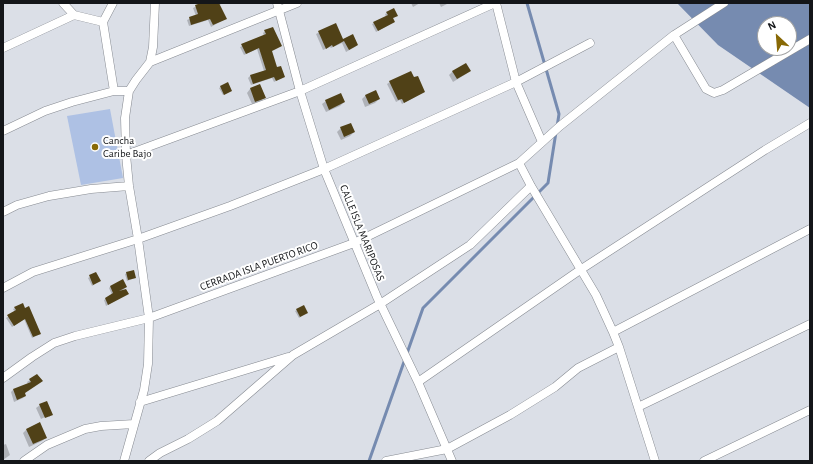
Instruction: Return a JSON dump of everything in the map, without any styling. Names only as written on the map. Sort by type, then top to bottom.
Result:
[{"type":"street","points":[[63,3],[74,15],[103,22]]},
{"type":"street","points":[[113,3],[103,22],[114,91]]},
{"type":"street","points":[[124,461],[144,390],[148,364],[149,318],[126,155],[125,118],[129,91],[150,62],[153,47],[156,3]]},
{"type":"street","points":[[150,62],[278,7],[297,3]]},
{"type":"street","points":[[126,155],[300,91],[496,3],[516,82],[542,142]]},
{"type":"street","name":"CERRADA ISLA PUERTO RICO","points":[[3,378],[32,357],[54,344],[75,336],[149,318],[354,243],[519,163],[560,126],[674,35],[724,3]]},
{"type":"street","name":"CALLE ISLA MARIPOSAS","points":[[278,7],[300,91],[324,168],[380,304],[418,382],[452,461]]},
{"type":"street","points":[[3,48],[74,15]]},
{"type":"street","points":[[674,35],[706,89],[714,93],[723,90],[810,39]]},
{"type":"street","points":[[3,288],[33,272],[138,239],[230,206],[324,168],[516,82],[590,43]]},
{"type":"street","points":[[3,131],[45,111],[72,102],[114,91],[129,91]]},
{"type":"street","points":[[418,382],[580,270],[759,154],[810,123]]},
{"type":"street","points":[[519,163],[596,296],[613,332],[655,461]]},
{"type":"street","points":[[3,212],[17,205],[49,196],[91,189],[130,186]]},
{"type":"street","points":[[149,461],[162,457],[217,421],[293,355],[380,304],[470,245],[531,186]]},
{"type":"street","points":[[613,332],[810,230]]},
{"type":"street","points":[[638,407],[810,324]]},
{"type":"street","points":[[386,461],[447,449],[510,416],[555,387],[578,368],[619,347]]},
{"type":"street","points":[[140,402],[293,355]]},
{"type":"street","points":[[704,461],[810,410]]},
{"type":"street","points":[[24,461],[48,445],[85,429],[101,426],[134,424]]},
{"type":"street","points":[[426,461],[432,452]]},
{"type":"shaded area","points":[[677,3],[810,3],[810,108],[718,45]]},
{"type":"shaded area","name":"Cancha Caribe Bajo","points":[[110,109],[123,178],[81,185],[67,116]]},
{"type":"building","points":[[201,3],[219,3],[227,19],[213,25],[210,19],[191,25],[189,17],[198,14],[195,5]]},
{"type":"building","points":[[394,8],[398,16],[393,18],[395,22],[378,31],[373,22],[388,15],[386,12]]},
{"type":"building","points":[[336,23],[343,39],[353,34],[358,45],[349,50],[344,41],[333,47],[332,45],[326,49],[318,31]]},
{"type":"building","points":[[273,27],[282,46],[272,51],[277,67],[281,66],[285,77],[276,81],[274,77],[253,84],[250,75],[266,70],[259,48],[246,54],[241,44],[266,34],[264,30]]},
{"type":"building","points":[[466,63],[471,71],[457,79],[452,71]]},
{"type":"building","points":[[411,71],[414,77],[418,76],[425,92],[404,103],[402,99],[398,100],[389,81]]},
{"type":"building","points":[[228,82],[232,91],[224,95],[220,86]]},
{"type":"building","points":[[260,84],[266,98],[255,102],[250,88]]},
{"type":"building","points":[[376,90],[380,99],[369,104],[365,95]]},
{"type":"building","points":[[341,93],[345,102],[329,110],[325,100]]},
{"type":"building","points":[[351,123],[355,132],[344,137],[340,127]]},
{"type":"building","points":[[134,270],[136,278],[128,280],[126,272]]},
{"type":"building","points":[[96,272],[101,281],[93,285],[89,275]]},
{"type":"building","points":[[123,279],[127,287],[119,291],[126,289],[129,294],[108,305],[105,298],[113,293],[110,286]]},
{"type":"building","points":[[23,303],[25,308],[29,306],[41,334],[33,337],[25,319],[14,326],[7,315],[16,310],[14,307]]},
{"type":"building","points":[[304,305],[308,313],[300,317],[296,309]]},
{"type":"building","points":[[37,374],[43,381],[25,393],[26,396],[17,400],[13,389],[31,382],[29,379]]},
{"type":"building","points":[[47,401],[53,415],[45,418],[39,404]]},
{"type":"building","points":[[40,422],[47,438],[33,444],[26,429]]},
{"type":"waterway","points":[[527,3],[559,114],[557,127]]},
{"type":"waterway","points":[[369,461],[423,308],[548,183],[556,132]]},
{"type":"place","name":"Cancha Caribe Bajo","points":[[95,147]]}]
